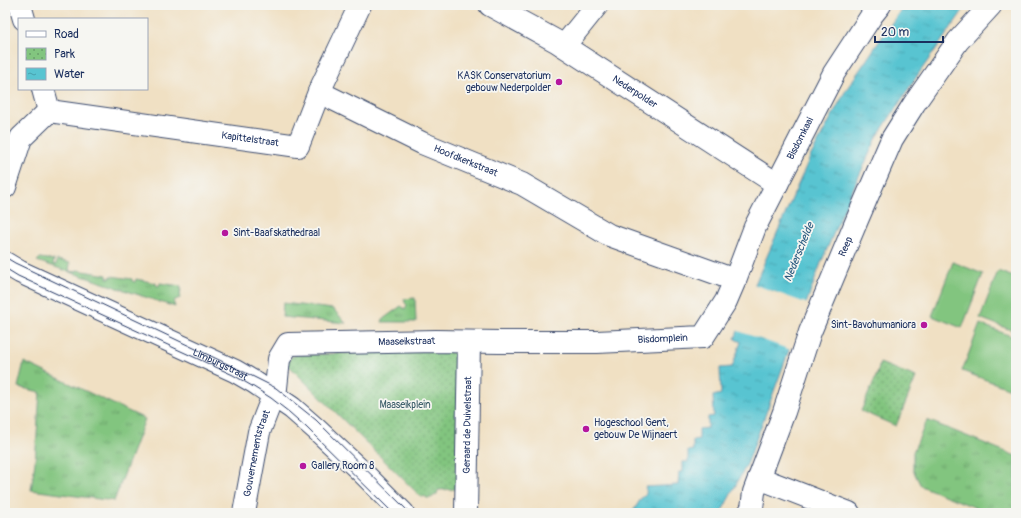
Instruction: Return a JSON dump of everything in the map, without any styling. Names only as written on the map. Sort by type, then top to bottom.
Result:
[{"type":"street","points":[[20,5],[24,18]]},
{"type":"street","name":"Kapittelstraat","points":[[49,110],[298,146],[319,92],[360,5]]},
{"type":"street","name":"Nederpolder","points":[[490,5],[556,41],[777,184]]},
{"type":"street","points":[[564,46],[597,5]]},
{"type":"street","name":"Bisdomkaai","points":[[735,280],[755,227],[834,73],[880,5]]},
{"type":"street","name":"Reep","points":[[749,513],[752,508],[754,492],[784,412],[810,332],[892,140],[914,104],[958,41],[991,5]]},
{"type":"street","points":[[5,187],[13,134],[49,110],[43,90]]},
{"type":"street","name":"Hoofdkerkstraat","points":[[319,92],[422,143],[522,184],[609,235],[735,280]]},
{"type":"street","name":"Limburgstraat","points":[[5,263],[20,272],[235,371],[254,382],[292,408],[313,426],[403,513]]},
{"type":"street","name":"Bisdomplein","points":[[580,342],[703,337],[733,303],[735,280]]},
{"type":"street","name":"Maaseikstraat","points":[[273,395],[276,388],[279,359],[288,344],[436,341],[580,342]]},
{"type":"street","name":"Geraard de Duivelstraat","points":[[466,510],[468,342]]},
{"type":"street","name":"Gouvernementstraat","points":[[244,513],[259,432],[273,395]]},
{"type":"street","points":[[759,478],[849,513]]},
{"type":"green space","points":[[40,258],[54,260],[53,264],[56,265],[57,260],[70,263],[69,271],[76,272],[77,270],[107,275],[107,278],[111,278],[111,276],[132,279],[132,281],[135,282],[136,279],[156,283],[156,285],[159,286],[160,283],[181,286],[180,298],[175,300],[175,307],[37,261]]},
{"type":"green space","points":[[953,262],[983,274],[962,328],[932,316]]},
{"type":"green space","points":[[998,271],[1016,278],[1016,332],[980,318]]},
{"type":"green space","points":[[415,298],[416,322],[382,322],[383,319],[401,306],[405,309],[407,305],[404,299]]},
{"type":"green space","points":[[283,303],[333,309],[346,323],[282,317]]},
{"type":"green space","points":[[980,324],[1016,338],[1016,391],[962,371]]},
{"type":"green space","name":"Maaseikplein","points":[[450,350],[450,352],[454,353],[457,358],[459,358],[457,489],[438,490],[437,494],[431,498],[424,496],[422,498],[287,364],[291,357],[296,355]]},
{"type":"green space","points":[[24,362],[145,419],[114,501],[31,490],[35,462],[40,392],[18,387]]},
{"type":"green space","points":[[880,363],[916,377],[896,426],[861,411],[877,374]]},
{"type":"green space","points":[[927,420],[1016,456],[1016,513],[989,513],[921,486],[913,470],[913,452]]},
{"type":"water","name":"Nederschelde","points":[[904,5],[967,5],[917,76],[877,137],[821,263],[748,462],[721,513],[632,513],[642,497],[646,494],[645,487],[678,485],[679,472],[683,472],[683,462],[688,462],[688,451],[693,450],[693,440],[699,439],[699,429],[708,428],[708,417],[714,416],[713,396],[721,394],[720,368],[732,367],[741,342],[735,339],[755,284],[810,157],[846,90]]},
{"type":"pier","points":[[753,284],[808,304],[791,350],[736,330]]},
{"type":"tram line","points":[[5,257],[276,388],[316,420],[410,513]]},
{"type":"tram line","points":[[5,268],[18,276],[233,375],[252,386],[271,398],[306,427],[393,513]]},
{"type":"place","name":"KASK Conservatorium gebouw Nederpolder","points":[[559,82]]},
{"type":"place","name":"Sint-Baafskathedraal","points":[[225,233]]},
{"type":"place","name":"Sint-Bavohumaniora","points":[[924,325]]},
{"type":"place","name":"Hogeschool Gent, gebouw De Wijnaert","points":[[586,429]]},
{"type":"place","name":"Gallery Room 8","points":[[303,466]]}]
